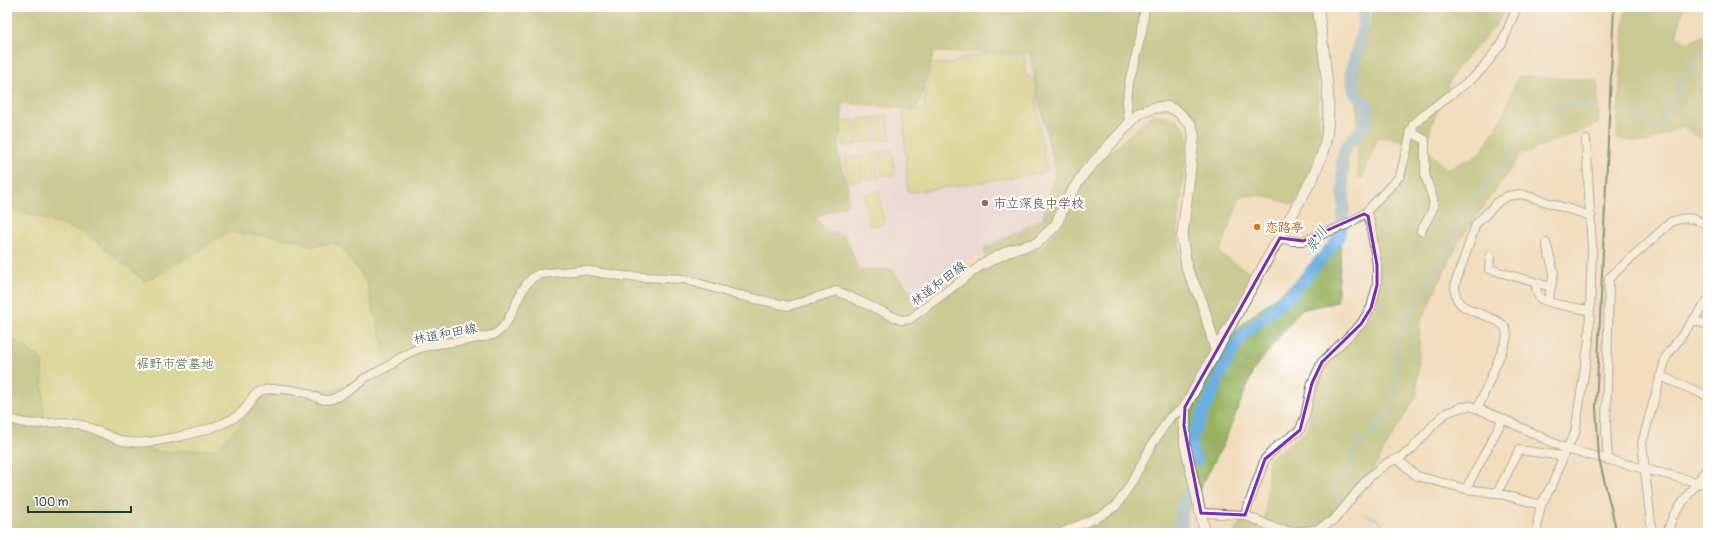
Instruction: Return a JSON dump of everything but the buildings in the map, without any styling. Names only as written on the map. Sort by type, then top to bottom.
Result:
[{"type":"street","points":[[1129,123],[1127,102],[1129,82],[1142,31],[1145,7]]},
{"type":"street","points":[[1062,533],[1116,506],[1130,486],[1149,449],[1170,417],[1185,407],[1314,177],[1322,155],[1327,134],[1328,104],[1318,7]]},
{"type":"street","points":[[1280,238],[1303,242],[1346,225],[1364,214],[1400,176],[1404,164],[1410,131],[1418,119],[1473,78],[1493,57],[1502,43],[1517,7]]},
{"type":"street","points":[[982,264],[1011,250],[1037,243],[1056,226],[1066,201],[1084,173],[1138,114],[1153,108],[1168,108],[1177,111],[1191,125],[1194,136],[1182,239],[1187,269],[1202,302],[1216,351]]},
{"type":"street","points":[[1410,131],[1425,140],[1425,175],[1433,199],[1432,212],[1421,231]]},
{"type":"street","points":[[1537,533],[1541,505],[1554,481],[1565,452],[1575,433],[1589,340],[1592,249],[1586,140]]},
{"type":"street","points":[[1478,408],[1506,341],[1507,332],[1499,321],[1461,305],[1455,298],[1454,290],[1456,281],[1476,224],[1499,201],[1508,196],[1521,194],[1591,216]]},
{"type":"street","points":[[1245,515],[1265,459],[1277,446],[1300,430],[1305,416],[1312,383],[1322,362],[1361,324],[1371,308],[1377,285],[1377,265],[1370,221],[1368,216],[1364,214]]},
{"type":"street","points":[[1608,460],[1606,430],[1609,278],[1671,222],[1683,217],[1688,217],[1708,224]]},
{"type":"street","points":[[1546,242],[1554,272],[1548,301]]},
{"type":"street","points":[[1490,256],[1488,269],[1551,287]]},
{"type":"street","name":"林道和田線","points":[[7,416],[34,425],[75,423],[116,439],[134,443],[177,437],[226,422],[240,414],[255,393],[266,389],[293,390],[322,400],[332,400],[354,387],[365,378],[416,349],[427,346],[469,341],[494,334],[507,320],[524,287],[533,277],[539,274],[583,270],[622,276],[684,279],[734,294],[788,306],[837,290],[901,320],[910,319],[982,264]]},
{"type":"street","points":[[1536,283],[1540,298],[1590,310]]},
{"type":"street","points":[[1652,533],[1642,443],[1666,357],[1708,300]]},
{"type":"street","points":[[1693,320],[1708,325]]},
{"type":"street","points":[[1660,376],[1708,396]]},
{"type":"street","points":[[1185,407],[1185,444],[1205,533]]},
{"type":"street","points":[[1201,513],[1245,515],[1260,523],[1292,532],[1316,530],[1334,520],[1369,476],[1418,444],[1437,420],[1446,413],[1462,407],[1478,408],[1503,419],[1565,452]]},
{"type":"street","points":[[1466,489],[1503,419]]},
{"type":"street","points":[[1497,493],[1519,450],[1565,452],[1644,468],[1708,485]]},
{"type":"street","points":[[1397,459],[1417,476],[1466,489],[1497,493],[1541,505]]},
{"type":"street","points":[[1667,533],[1673,516],[1708,467]]},
{"type":"street","points":[[1260,523],[1262,533]]},
{"type":"highlighted area","points":[[1364,214],[1368,216],[1377,265],[1377,285],[1371,308],[1361,324],[1322,362],[1312,383],[1300,430],[1265,459],[1245,515],[1201,513],[1184,426],[1185,407],[1280,238],[1303,241]]},
{"type":"shaded area","points":[[1029,53],[1043,95],[1051,172],[1043,217],[1028,228],[994,243],[960,265],[953,278],[922,299],[910,290],[891,269],[859,270],[846,237],[827,231],[817,218],[847,203],[849,186],[838,152],[844,104],[894,115],[903,113],[917,101],[929,64],[963,54]]},
{"type":"green space","points":[[7,7],[1312,7],[1321,145],[1294,205],[1261,195],[1241,196],[1219,253],[1252,274],[1222,333],[1217,331],[1212,325],[1190,261],[1185,236],[1198,149],[1197,128],[1184,108],[1164,102],[1127,117],[1091,152],[1060,203],[1055,220],[1037,238],[985,256],[985,248],[1043,218],[1055,171],[1029,53],[934,52],[917,110],[843,103],[838,152],[848,188],[847,204],[816,218],[827,231],[846,237],[859,270],[891,269],[925,308],[982,267],[1040,249],[1065,221],[1079,190],[1098,162],[1153,115],[1166,117],[1179,122],[1188,136],[1177,231],[1183,271],[1210,344],[1225,342],[1248,319],[1296,281],[1328,243],[1339,236],[1341,254],[1337,302],[1300,310],[1253,371],[1223,445],[1176,533],[7,533],[7,334],[42,360],[44,418],[159,452],[215,449],[246,418],[262,397],[370,385],[388,374],[382,338],[367,283],[345,251],[335,243],[312,246],[299,240],[228,232],[192,255],[145,281],[86,233],[7,206]]},
{"type":"green space","points":[[1373,7],[1507,7],[1496,25],[1455,70],[1431,126],[1426,149],[1447,169],[1480,154],[1503,116],[1518,76],[1598,80],[1598,124],[1521,154],[1459,241],[1420,323],[1417,395],[1365,482],[1318,533],[1234,533],[1241,521],[1265,518],[1269,459],[1308,430],[1316,383],[1327,362],[1378,303],[1368,216],[1401,174],[1408,141],[1378,137],[1362,179],[1358,178],[1357,73],[1371,25]]},
{"type":"green space","points":[[1626,7],[1684,7],[1676,37],[1688,43],[1708,33],[1708,57],[1703,78],[1708,81],[1708,106],[1702,112],[1707,123],[1708,131],[1705,142],[1682,126],[1647,143],[1617,139],[1622,48]]},
{"type":"green space","points":[[989,54],[1025,55],[1025,74],[1035,80],[1040,130],[1047,170],[1041,173],[908,193],[903,113],[924,108],[925,89],[929,86],[929,64],[952,64],[965,57]]},
{"type":"green space","points":[[887,115],[891,139],[878,141],[874,118]]},
{"type":"green space","points":[[871,117],[875,141],[861,143],[857,119]]},
{"type":"green space","points":[[854,120],[858,144],[844,146],[840,122]]},
{"type":"green space","points":[[892,150],[896,174],[882,176],[878,152]]},
{"type":"green space","points":[[875,154],[879,178],[866,180],[862,156]]},
{"type":"green space","points":[[859,156],[863,180],[849,182],[845,158]]},
{"type":"green space","points":[[879,191],[884,224],[869,226],[864,194]]},
{"type":"green space","name":"裾野市営墓地","points":[[7,206],[86,233],[145,281],[192,255],[228,232],[299,240],[312,246],[335,243],[345,251],[367,283],[382,338],[389,374],[370,385],[262,397],[246,418],[215,449],[159,452],[44,418],[42,360],[7,334]]},
{"type":"waterway","name":"泉川","points":[[1197,460],[1192,449],[1192,437],[1226,364],[1241,337],[1294,291],[1339,237],[1344,210],[1342,160],[1345,148],[1365,124],[1368,114],[1367,105],[1354,92],[1351,72],[1363,28],[1364,7]]},
{"type":"waterway","points":[[1631,113],[1635,112],[1648,127],[1663,121],[1666,106],[1708,45]]},
{"type":"waterway","points":[[1337,504],[1333,496],[1335,487],[1343,476],[1357,447],[1380,423],[1397,401],[1396,342],[1400,329],[1447,253],[1456,231],[1483,185],[1488,178],[1507,161],[1541,114],[1554,104],[1594,106]]},
{"type":"waterway","name":"泉川","points":[[1180,533],[1182,525],[1180,510],[1188,492]]},
{"type":"waterway","points":[[1365,514],[1381,523],[1384,526],[1385,533]]},
{"type":"railway","points":[[1614,7],[1596,407],[1599,459],[1617,533]]},
{"type":"place","name":"市立深良中学校","points":[[985,203]]},
{"type":"place","name":"恋路亭","points":[[1257,227]]}]
